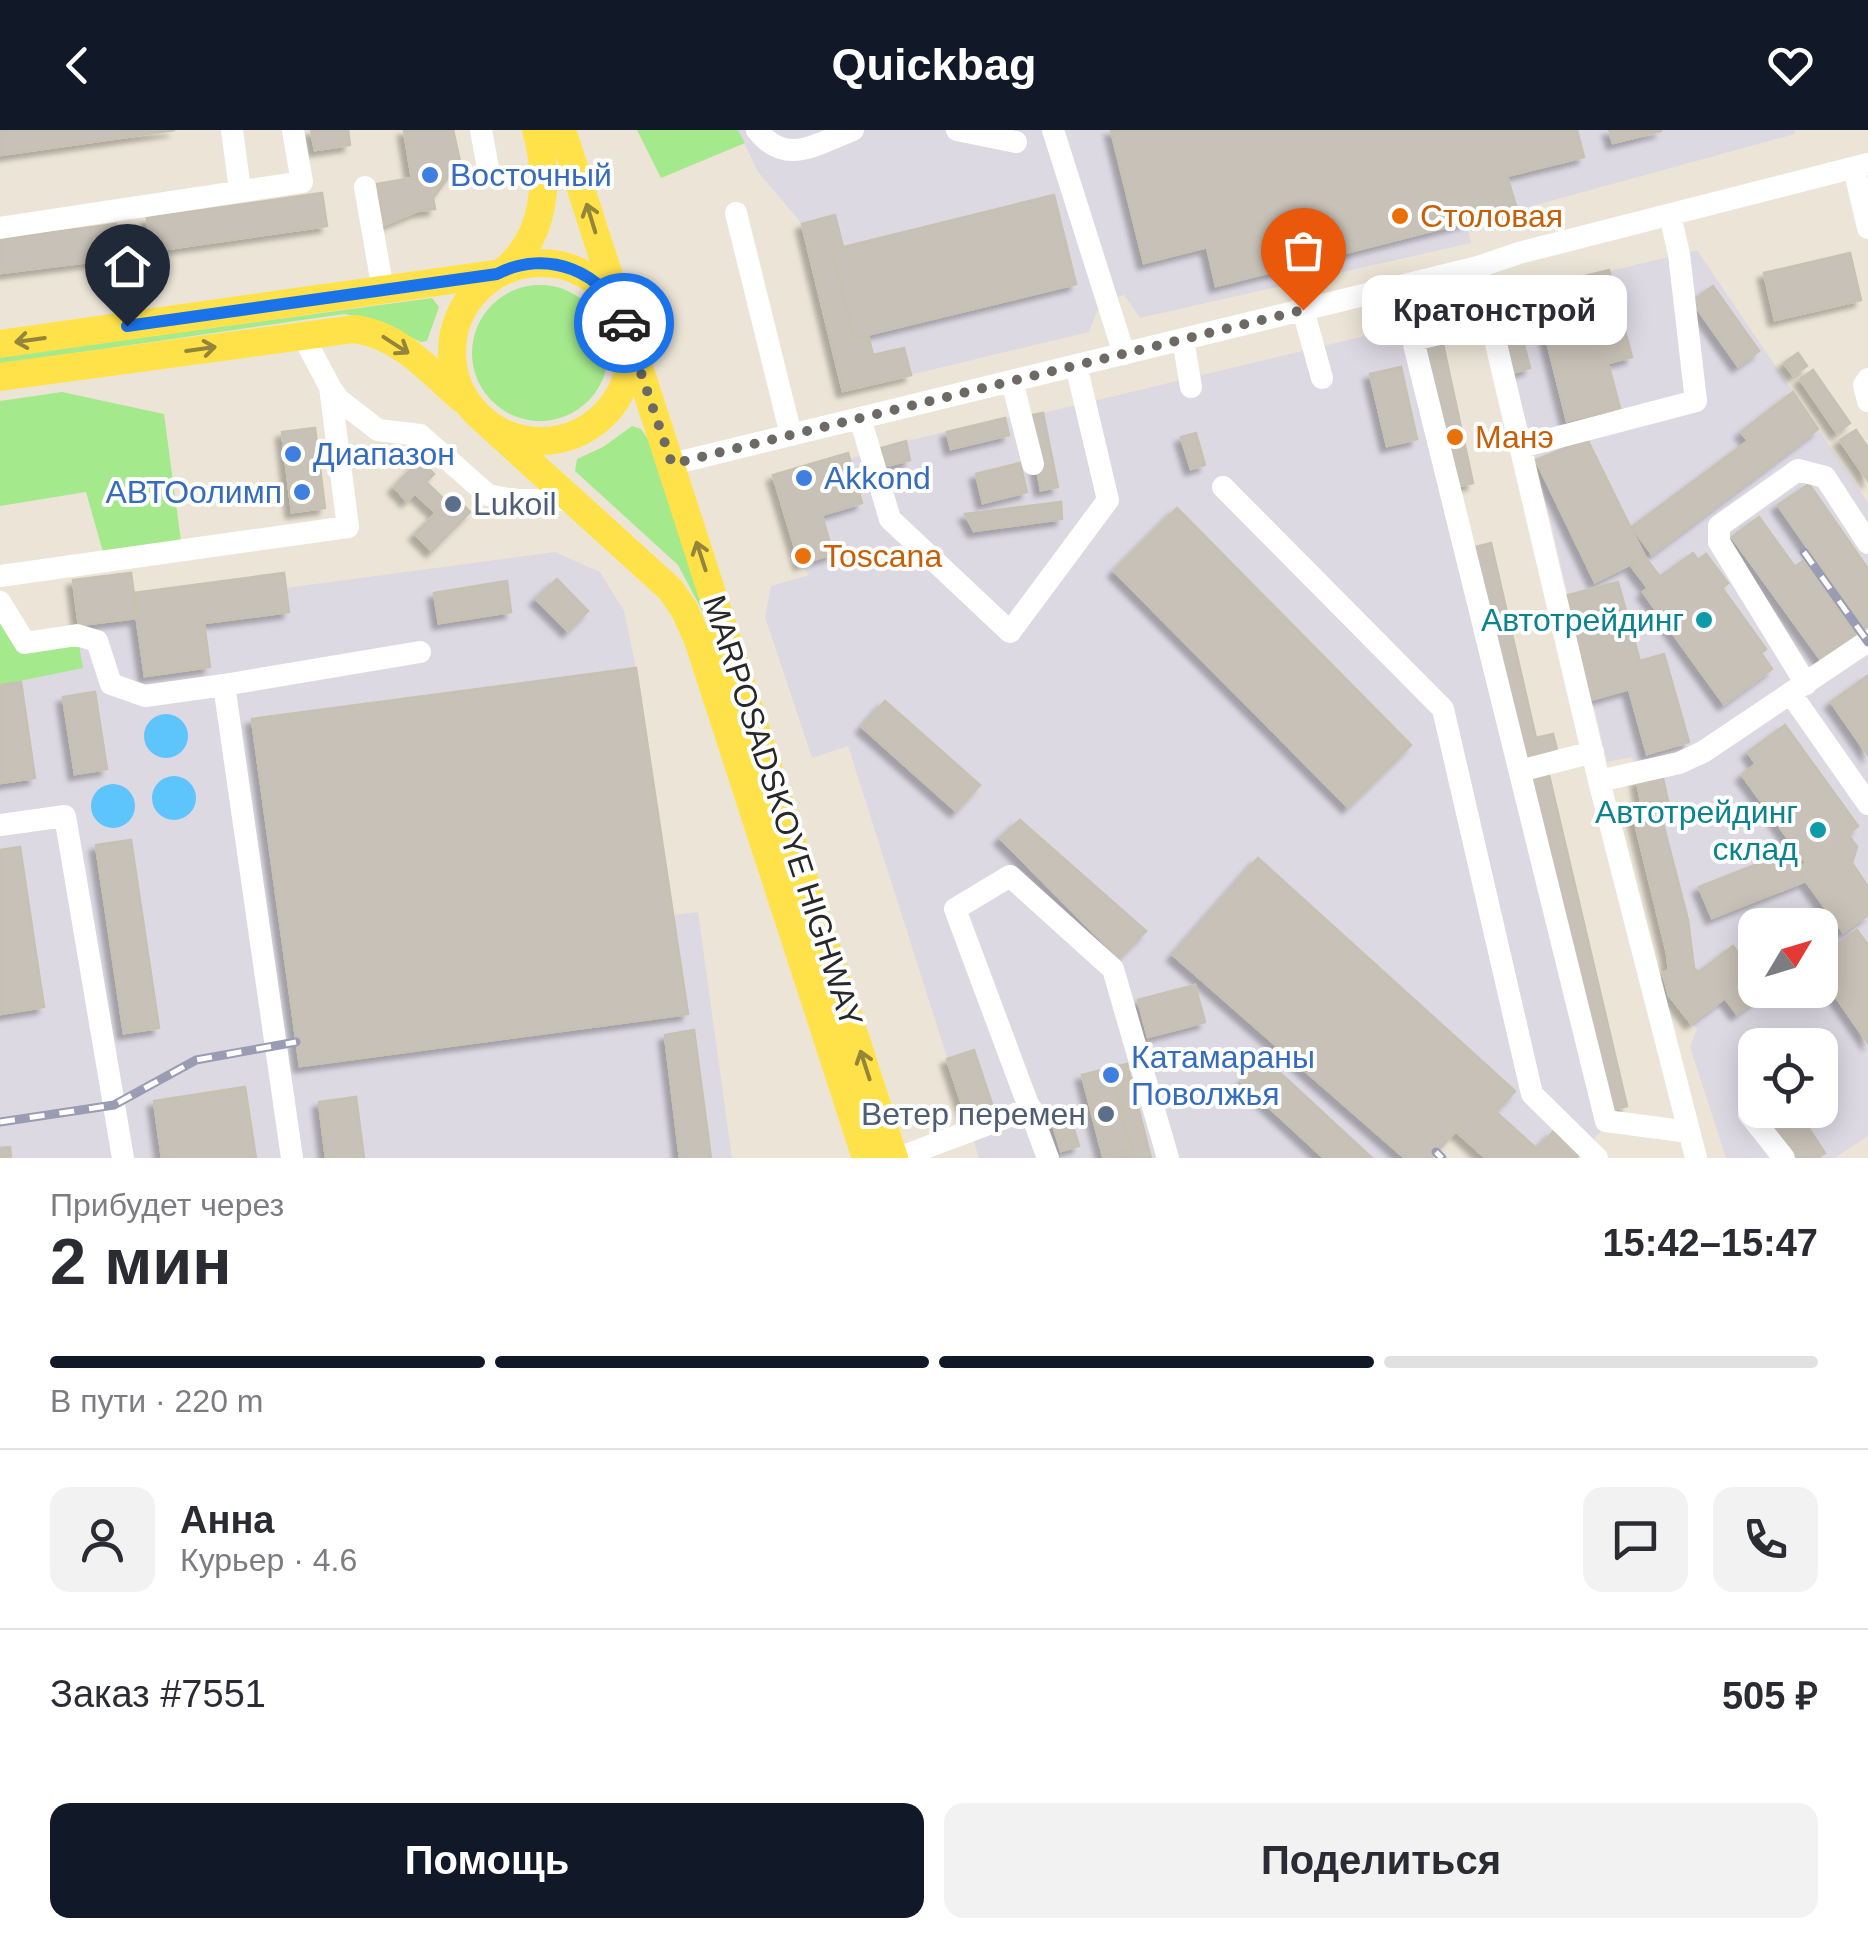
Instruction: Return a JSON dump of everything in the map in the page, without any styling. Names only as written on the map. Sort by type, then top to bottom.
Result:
[{"type":"main road","points":[[536,130],[544,180],[538,221],[524,250],[468,299],[453,334],[454,372],[479,416],[508,436],[531,441],[566,438],[588,429],[620,396],[628,375],[630,339],[562,130]]},
{"type":"main road","points":[[0,344],[502,272],[532,262],[572,268],[598,284],[618,307]]},
{"type":"main road","points":[[0,377],[354,328],[400,346],[574,500],[670,589],[698,640],[866,1158]]},
{"type":"main road","name":"MARPOSADSKOYE HIGHWAY","points":[[630,339],[896,1158]]},
{"type":"street","points":[[232,130],[240,190]]},
{"type":"street","points":[[0,228],[302,182],[293,130]]},
{"type":"street","points":[[481,130],[489,172]]},
{"type":"street","points":[[758,130],[778,151],[792,152],[853,130]]},
{"type":"street","points":[[957,130],[1016,142]]},
{"type":"street","points":[[1054,130],[1124,354]]},
{"type":"street","points":[[672,464],[1478,268],[1519,253],[1861,166],[1868,228]]},
{"type":"street","points":[[365,186],[383,290]]},
{"type":"street","points":[[736,213],[791,435]]},
{"type":"street","points":[[1521,447],[1696,402],[1679,254],[1670,216]]},
{"type":"street","points":[[1478,268],[1599,782],[1696,1158]]},
{"type":"street","points":[[1303,310],[1322,378]]},
{"type":"street","points":[[1492,322],[1413,340],[1606,1121],[1688,1132]]},
{"type":"street","points":[[302,334],[338,399],[378,430],[420,434],[488,495],[512,500],[574,500]]},
{"type":"street","points":[[1182,340],[1191,387]]},
{"type":"street","points":[[860,418],[890,519],[1010,632],[1108,500],[1076,366]]},
{"type":"street","points":[[1868,379],[1864,385],[1868,401]]},
{"type":"street","points":[[1012,381],[1034,464]]},
{"type":"street","points":[[0,576],[348,527],[330,387]]},
{"type":"street","points":[[1868,543],[1825,477],[1798,470],[1719,526],[1719,542],[1799,689],[1868,804]]},
{"type":"street","points":[[1223,487],[1442,709],[1532,1094],[1597,1158]]},
{"type":"street","points":[[0,602],[24,644],[77,635],[97,641],[111,684],[144,696],[420,652]]},
{"type":"street","points":[[1599,782],[1679,763],[1703,752],[1868,641]]},
{"type":"street","points":[[224,685],[292,1158]]},
{"type":"street","points":[[1520,771],[1593,752]]},
{"type":"street","points":[[0,825],[65,816],[124,1158]]},
{"type":"street","points":[[1048,1158],[955,909],[1010,876],[1113,968],[1168,1158]]},
{"type":"street","points":[[896,1158],[1031,1108]]},
{"type":"street","points":[[1761,1128],[1784,1158]]},
{"type":"shaded area","points":[[738,130],[1794,130],[1795,134],[1467,224],[1471,243],[1140,318],[1124,295],[1101,302],[1089,332],[843,391],[802,224],[758,172]]},
{"type":"shaded area","points":[[1697,250],[1868,503],[1868,1136],[1835,1158],[1726,1158],[1690,1047],[1697,1029],[1669,995],[1663,973],[1669,970],[1667,953],[1633,814],[1643,811],[1632,757],[1607,762],[1494,299]]},
{"type":"shaded area","points":[[1403,327],[1602,1130],[1576,1158],[1486,1158],[1456,1131],[1431,1158],[979,1158],[848,746],[812,758],[765,617],[771,586],[809,575],[800,564],[833,554],[822,515],[862,503],[850,459],[906,441],[1043,413]]},
{"type":"shaded area","points":[[555,552],[600,572],[624,611],[673,915],[698,912],[732,1158],[0,1158],[0,685],[21,682],[77,635],[79,625],[136,618],[285,588]]},
{"type":"green space","points":[[637,130],[738,130],[745,143],[661,178]]},
{"type":"green space","points":[[540,285],[566,291],[588,305],[602,327],[608,353],[602,379],[588,401],[566,415],[540,421],[514,415],[492,401],[478,379],[472,353],[478,327],[492,305],[514,291]]},
{"type":"green space","points":[[432,298],[439,307],[427,341],[421,342],[369,318],[344,314],[0,364],[0,357]]},
{"type":"green space","points":[[62,392],[164,414],[181,541],[103,552],[86,492],[0,506],[0,401]]},
{"type":"green space","points":[[632,426],[641,429],[652,445],[706,618],[678,565],[575,471],[577,459],[603,447]]},
{"type":"green space","points":[[0,617],[20,653],[79,645],[83,668],[0,685]]},
{"type":"water","points":[[166,714],[181,721],[188,736],[181,751],[166,758],[151,751],[144,736],[151,721]]},
{"type":"water","points":[[174,776],[189,783],[196,798],[189,813],[174,820],[159,813],[152,798],[159,783]]},
{"type":"water","points":[[113,784],[128,791],[135,806],[128,821],[113,828],[98,821],[91,806],[98,791]]},
{"type":"building","points":[[0,130],[175,130],[0,155]]},
{"type":"building","points":[[311,130],[348,130],[350,145],[315,150]]},
{"type":"building","name":"Восточный","points":[[404,130],[453,130],[462,170],[452,172],[433,198],[435,209],[417,211],[384,225],[377,184],[412,178]]},
{"type":"building","points":[[1111,130],[1577,130],[1584,157],[1507,176],[1517,209],[1216,286],[1207,247],[1144,263]]},
{"type":"building","points":[[1609,130],[1661,130],[1661,131],[1613,143]]},
{"type":"building","points":[[322,193],[327,226],[152,251],[147,218]]},
{"type":"building","points":[[1054,195],[1076,284],[854,338],[832,250]]},
{"type":"building","points":[[835,215],[843,247],[832,250],[854,338],[868,335],[873,355],[904,348],[911,375],[843,391],[802,224]]},
{"type":"building","points":[[116,224],[120,258],[0,273],[0,239]]},
{"type":"building","points":[[1850,253],[1861,300],[1775,320],[1764,273]]},
{"type":"building","points":[[1609,270],[1632,357],[1608,363],[1620,408],[1567,421],[1539,309],[1516,314],[1530,368],[1513,373],[1494,299]]},
{"type":"building","points":[[1713,286],[1759,351],[1738,366],[1692,301]]},
{"type":"building","points":[[1443,344],[1473,483],[1454,487],[1424,348]]},
{"type":"building","points":[[1798,353],[1807,366],[1793,375],[1784,363]]},
{"type":"building","points":[[1401,367],[1417,439],[1387,446],[1370,374]]},
{"type":"building","points":[[1813,370],[1850,423],[1837,433],[1800,379]]},
{"type":"building","points":[[1793,392],[1818,429],[1652,554],[1632,527],[1748,441],[1741,432]]},
{"type":"building","points":[[1043,413],[1058,487],[1041,490],[1027,416]]},
{"type":"building","points":[[1005,418],[1009,435],[951,449],[947,432]]},
{"type":"building","points":[[315,428],[325,508],[292,512],[282,432]]},
{"type":"building","points":[[1856,430],[1868,448],[1868,481],[1840,440]]},
{"type":"building","points":[[1196,433],[1205,465],[1191,469],[1181,437]]},
{"type":"building","points":[[1587,439],[1645,557],[1595,582],[1536,460]]},
{"type":"building","points":[[906,441],[910,460],[886,466],[881,448]]},
{"type":"building","points":[[848,453],[862,503],[822,515],[833,554],[800,564],[773,475]]},
{"type":"building","points":[[420,460],[434,474],[426,482],[447,502],[436,513],[415,493],[407,501],[394,487]]},
{"type":"building","points":[[1020,463],[1027,492],[983,503],[976,474]]},
{"type":"building","points":[[1809,484],[1868,569],[1868,626],[1864,629],[1778,505]]},
{"type":"building","points":[[454,495],[470,512],[432,551],[415,534]]},
{"type":"building","points":[[1061,502],[1062,519],[974,531],[965,514]]},
{"type":"building","points":[[1177,508],[1411,745],[1348,807],[1114,571]]},
{"type":"building","points":[[1759,517],[1795,567],[1803,561],[1856,634],[1821,660],[1732,537]]},
{"type":"building","points":[[1491,543],[1536,738],[1553,734],[1557,750],[1521,758],[1472,548]]},
{"type":"building","name":"Автотрейдинг","points":[[1693,553],[1698,560],[1706,554],[1728,583],[1722,588],[1766,649],[1761,653],[1772,669],[1724,704],[1643,592],[1648,588],[1632,567],[1645,557],[1660,577]]},
{"type":"building","points":[[131,573],[137,618],[79,625],[73,580]]},
{"type":"building","points":[[284,573],[289,612],[204,623],[210,667],[145,676],[133,593]]},
{"type":"building","points":[[557,579],[588,611],[568,631],[536,599]]},
{"type":"building","points":[[507,581],[511,612],[439,623],[434,593]]},
{"type":"building","points":[[1618,582],[1640,661],[1664,654],[1689,742],[1647,754],[1629,689],[1591,700],[1565,596]]},
{"type":"building","points":[[636,668],[688,1014],[300,1066],[252,719]]},
{"type":"building","points":[[1868,678],[1868,755],[1831,702]]},
{"type":"building","points":[[21,682],[35,778],[0,783],[0,685]]},
{"type":"building","points":[[95,692],[107,769],[75,774],[63,697]]},
{"type":"building","points":[[885,701],[980,785],[956,811],[862,727]]},
{"type":"building","name":"Автотрейдинг склад","points":[[1785,725],[1858,826],[1848,834],[1857,847],[1852,863],[1868,887],[1868,915],[1843,932],[1838,925],[1838,908],[1825,908],[1797,869],[1806,863],[1742,775],[1756,764],[1748,752]]},
{"type":"building","points":[[1548,771],[1627,1106],[1608,1111],[1530,775]]},
{"type":"building","points":[[1662,774],[1668,801],[1658,804],[1698,972],[1669,995],[1663,973],[1669,970],[1667,953],[1633,814],[1643,812],[1637,780]]},
{"type":"building","points":[[1020,820],[1146,931],[1119,958],[1000,838]]},
{"type":"building","points":[[131,840],[159,1028],[124,1033],[96,845]]},
{"type":"building","points":[[20,847],[44,1007],[0,1014],[0,850]]},
{"type":"building","points":[[1790,851],[1803,882],[1712,918],[1699,887]]},
{"type":"building","points":[[1258,858],[1515,1091],[1496,1112],[1537,1149],[1554,1131],[1580,1154],[1576,1158],[1486,1158],[1456,1131],[1431,1158],[1405,1158],[1173,955]]},
{"type":"building","points":[[1857,930],[1868,945],[1868,1043],[1838,1000],[1838,944]]},
{"type":"building","points":[[1733,946],[1738,953],[1738,1008],[1745,1008],[1737,1014],[1725,998],[1691,1023],[1669,995]]},
{"type":"building","points":[[1195,985],[1205,1022],[1148,1037],[1138,1000]]},
{"type":"building","points":[[694,1030],[711,1158],[680,1158],[665,1035]]},
{"type":"building","points":[[974,1050],[995,1113],[968,1122],[947,1059]]},
{"type":"building","points":[[1264,1058],[1372,1158],[1324,1158],[1242,1082]]},
{"type":"building","points":[[1127,1064],[1151,1158],[1134,1158],[1110,1068]]},
{"type":"building","points":[[1110,1068],[1131,1149],[1103,1156],[1082,1075]]},
{"type":"building","points":[[245,1087],[256,1158],[162,1158],[154,1101]]},
{"type":"building","points":[[356,1097],[364,1158],[326,1158],[319,1102]]},
{"type":"building","points":[[1070,1116],[1079,1146],[1061,1151],[1052,1121]]},
{"type":"building","points":[[1775,1128],[1809,1128],[1825,1153],[1817,1158],[1795,1158]]},
{"type":"building","points":[[10,1147],[11,1158],[0,1158],[0,1148]]},
{"type":"building","points":[[1131,1149],[1134,1158],[1103,1156]]},
{"type":"railway","points":[[1804,552],[1868,642]]},
{"type":"railway","points":[[0,1122],[114,1105],[196,1060],[296,1042]]},
{"type":"railway","points":[[1436,1152],[1442,1158]]},
{"type":"way so far","points":[[624,323],[672,464],[1303,310]]},
{"type":"place","name":"Восточный","points":[[430,175]]},
{"type":"place","name":"Столовая","points":[[1400,216]]},
{"type":"place","name":"Кратонстрой","points":[[1303,310]]},
{"type":"place","name":"Манэ","points":[[1455,437]]},
{"type":"place","name":"Диапазон","points":[[293,454]]},
{"type":"place","name":"Akkond","points":[[804,478]]},
{"type":"place","name":"АВТОолимп","points":[[302,492]]},
{"type":"place","name":"Lukoil","points":[[453,504]]},
{"type":"place","name":"Toscana","points":[[803,556]]},
{"type":"place","name":"Автотрейдинг","points":[[1704,620]]},
{"type":"place","name":"Автотрейдинг склад","points":[[1818,830]]},
{"type":"place","name":"Катамараны Поволжья","points":[[1111,1075]]},
{"type":"place","name":"Ветер перемен","points":[[1106,1114]]},
{"type":"route","points":[[127,326],[497,274],[532,262],[560,264],[584,274],[608,294],[624,323]]}]
